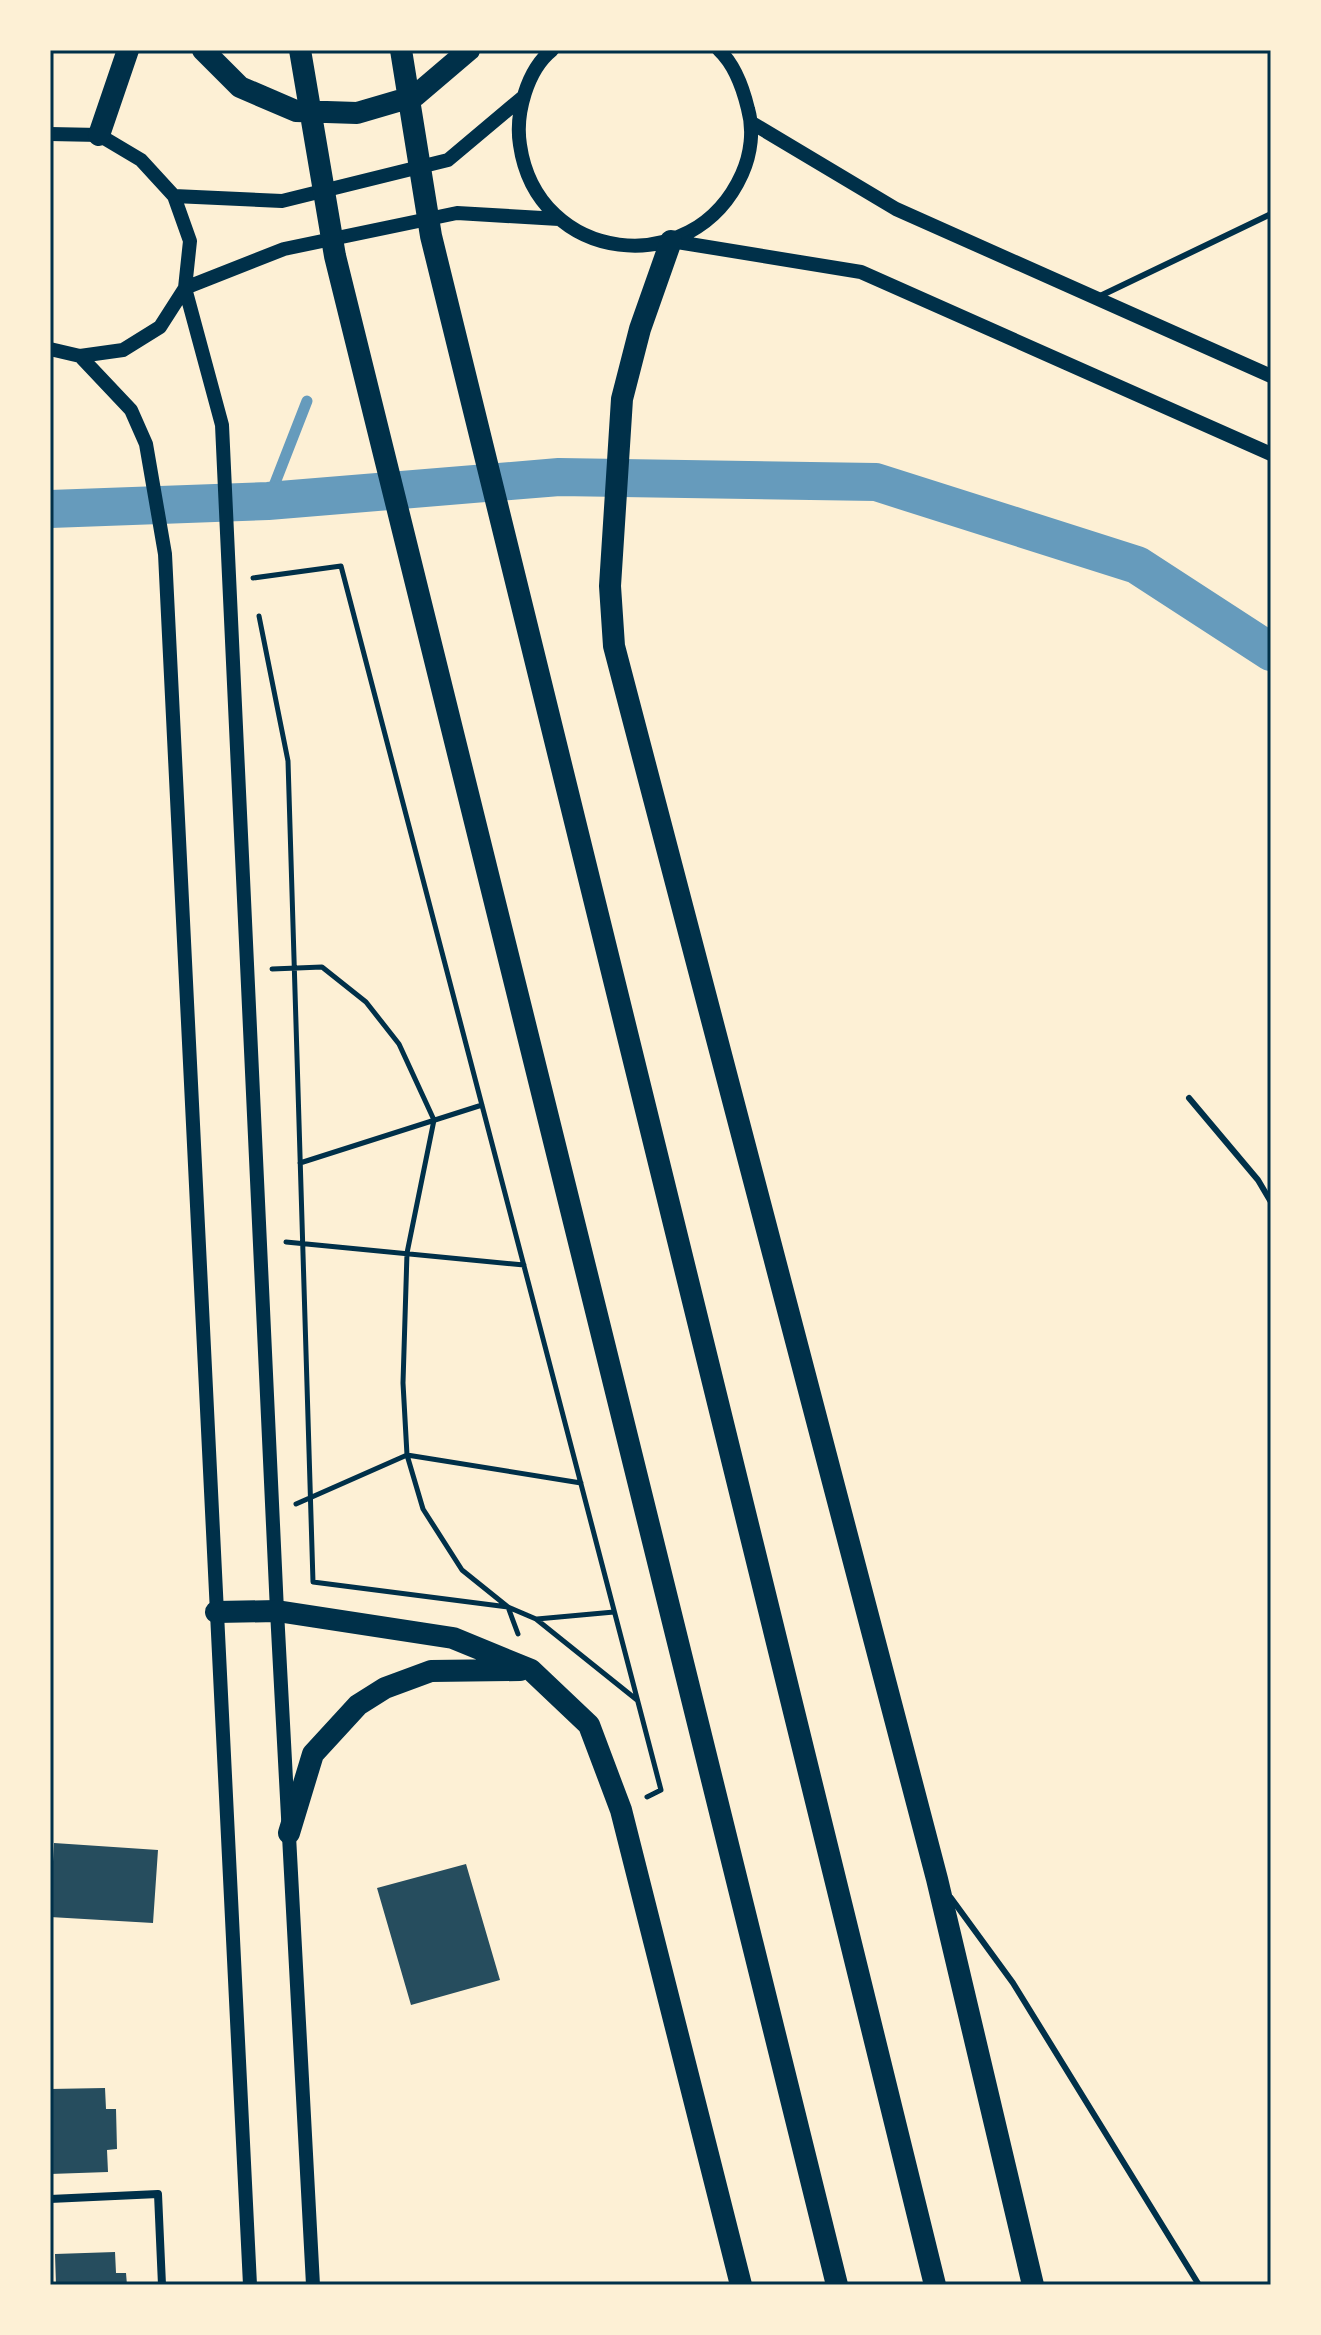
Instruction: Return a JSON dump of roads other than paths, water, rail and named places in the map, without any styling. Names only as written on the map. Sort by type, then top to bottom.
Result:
[{"type":"highway","points":[[99,135],[128,50]]},
{"type":"highway","points":[[203,50],[240,87],[296,111],[357,113],[415,96],[469,50]]},
{"type":"highway","points":[[300,50],[335,256],[837,2285]]},
{"type":"highway","points":[[401,50],[431,236],[935,2285]]},
{"type":"highway","points":[[671,241],[640,329],[622,399],[610,586],[614,646],[937,1879],[1033,2285]]},
{"type":"highway","points":[[216,1612],[277,1611],[453,1638],[531,1670],[589,1725],[621,1810],[741,2285]]},
{"type":"highway","points":[[289,1833],[313,1754],[358,1705],[385,1688],[431,1671],[531,1670]]},
{"type":"street","points":[[552,50],[544,56],[523,97],[518,130],[522,163],[536,194],[559,219],[587,237],[634,247],[671,241],[705,224],[732,196],[748,161],[752,123],[743,85],[719,50]]},
{"type":"street","points":[[174,196],[282,201],[448,160],[523,97]]},
{"type":"street","points":[[752,123],[896,209],[1271,376]]},
{"type":"street","points":[[50,134],[99,135],[141,160],[174,196],[190,241],[185,288],[222,425],[277,1611],[313,2285]]},
{"type":"street","points":[[50,349],[80,356],[123,350],[160,327],[185,288],[284,249],[457,213],[559,219]]},
{"type":"street","points":[[671,241],[861,272],[1271,454]]},
{"type":"street","points":[[80,356],[131,410],[146,444],[165,554],[250,2285]]},
{"type":"street","points":[[50,2199],[158,2194],[162,2285]]},
{"type":"lane","points":[[1095,298],[1271,214]]},
{"type":"lane","points":[[1189,1098],[1258,1180],[1271,1202]]},
{"type":"lane","points":[[937,1879],[1013,1983],[1199,2285]]},
{"type":"waterway","points":[[268,501],[307,401]]},
{"type":"waterway","points":[[50,509],[268,501],[559,477],[876,482],[1137,565],[1271,652]]}]
